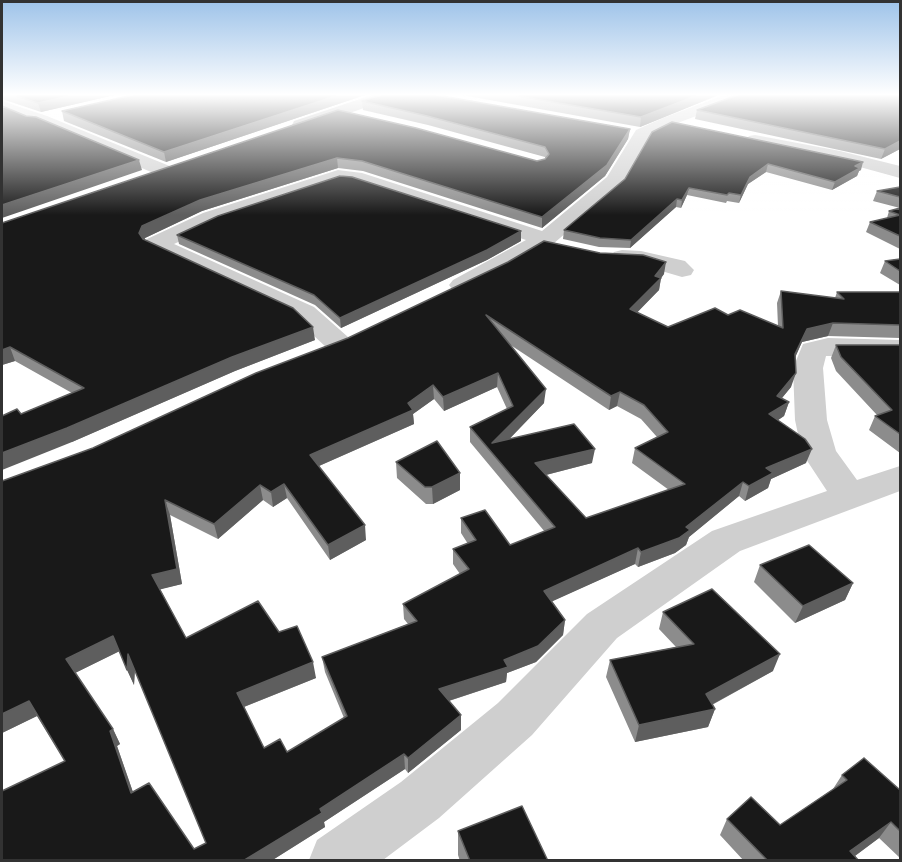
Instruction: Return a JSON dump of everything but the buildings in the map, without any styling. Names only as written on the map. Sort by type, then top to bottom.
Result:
[{"type":"main road","points":[[136,182],[186,164]]},
{"type":"street","points":[[77,134],[165,171]]},
{"type":"street","points":[[445,294],[550,243],[615,181],[630,134]]},
{"type":"street","points":[[737,136],[840,156],[900,172]]},
{"type":"street","points":[[338,343],[305,313],[155,244],[211,218],[338,176],[355,177],[550,243]]},
{"type":"street","points":[[599,256],[641,258],[676,266],[682,270]]},
{"type":"street","points":[[850,496],[819,453],[811,411],[808,368],[813,350],[828,347],[900,348]]},
{"type":"street","points":[[337,861],[420,800],[515,719],[602,626],[726,542],[900,478]]}]
